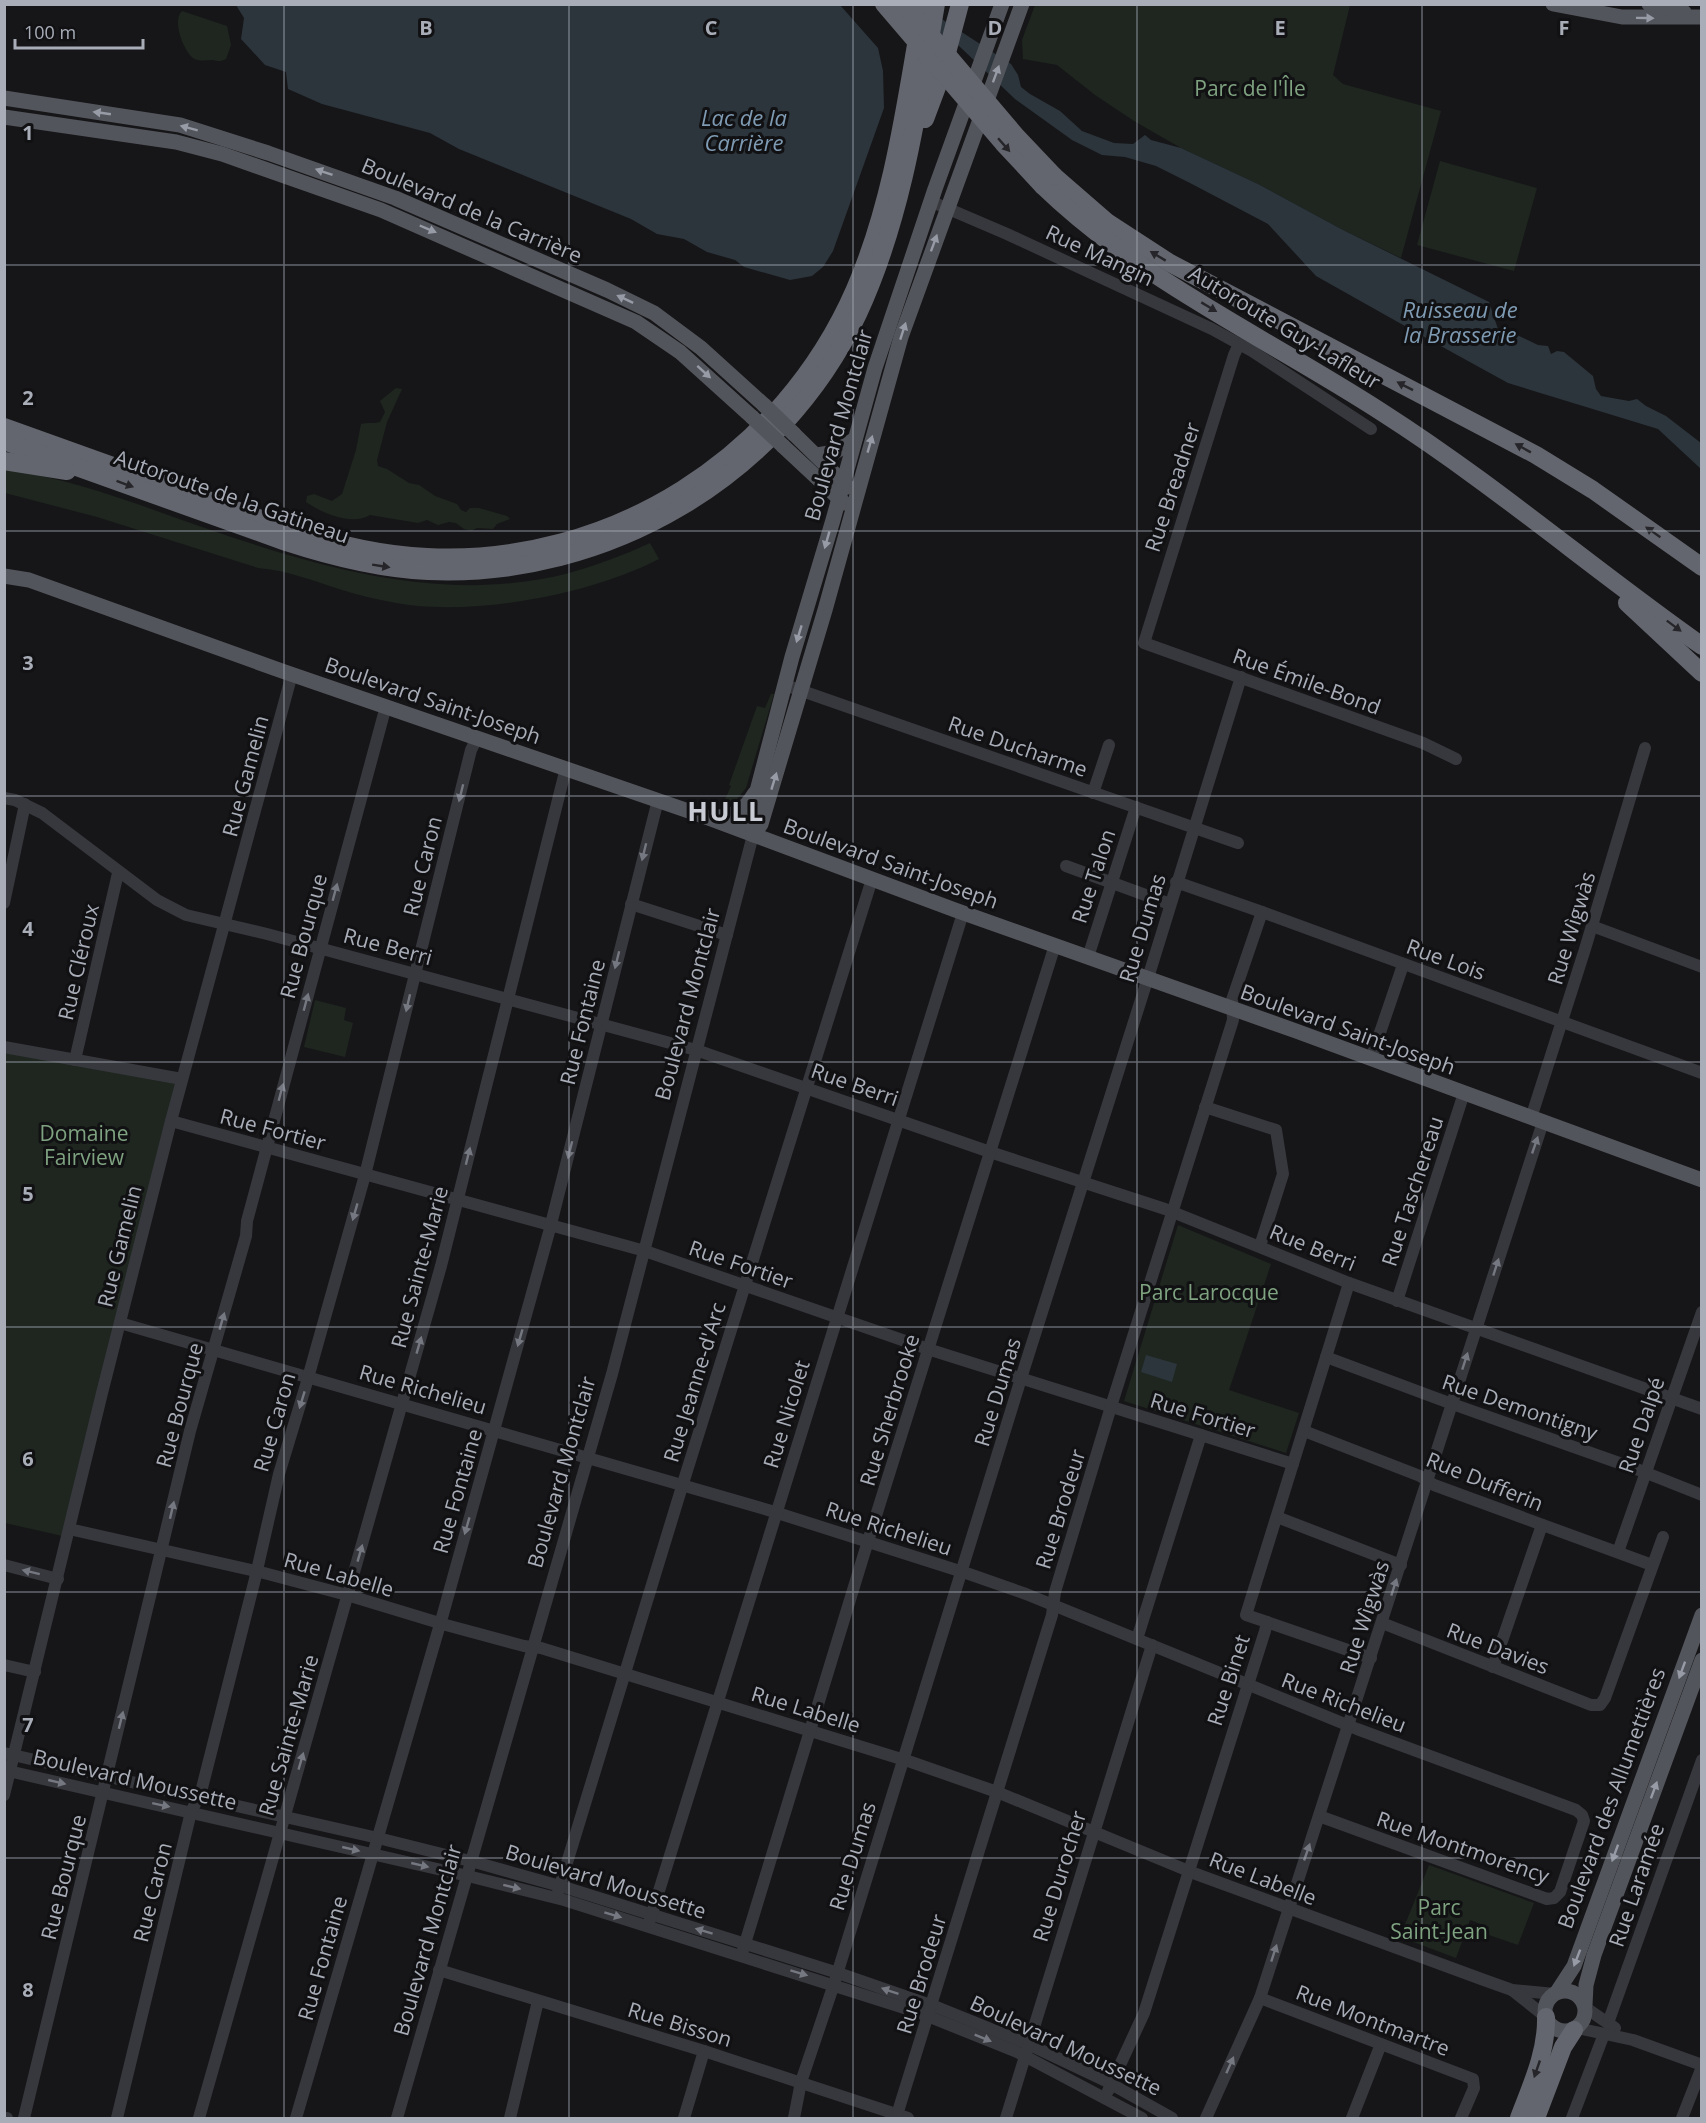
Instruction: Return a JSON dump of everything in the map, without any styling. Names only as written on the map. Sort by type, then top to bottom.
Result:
[{"type":"highway","name":"Autoroute Guy-Lafleur","points":[[884,4],[984,122],[1049,181],[1107,222],[1160,257],[1531,452],[1593,490],[1701,566]]},
{"type":"highway","name":"Autoroute Guy-Lafleur","points":[[904,4],[1017,137],[1049,181],[1088,227],[1130,258],[1385,414],[1544,527],[1701,646]]},
{"type":"highway","points":[[907,165],[945,60],[960,4]]},
{"type":"highway","name":"Autoroute de la Gatineau","points":[[4,441],[295,545],[342,558],[396,568],[463,571],[508,568],[560,557],[613,541],[677,510],[720,481],[773,435],[808,395],[842,344],[865,297],[889,232],[907,165],[926,6]]},
{"type":"highway","name":"Autoroute de la Gatineau","points":[[4,427],[300,533],[354,547],[403,555],[466,558],[521,552],[577,539],[642,514],[701,479],[747,443],[788,399],[827,344],[854,292],[879,221],[923,43]]},
{"type":"highway","points":[[4,414],[79,453]]},
{"type":"highway","points":[[4,461],[98,474]]},
{"type":"highway","points":[[1544,527],[1701,673]]},
{"type":"highway","points":[[1524,2115],[1542,2053],[1546,2017]]},
{"type":"highway","points":[[1542,2118],[1552,2074],[1563,2047],[1575,2029]]},
{"type":"highway","points":[[1524,2115],[1552,2074]]},
{"type":"main road","name":"Boulevard Montclair","points":[[753,835],[757,790],[784,685],[881,347],[930,201],[1002,4]]},
{"type":"main road","name":"Boulevard Montclair","points":[[753,835],[761,824],[801,691],[897,348],[1022,4]]},
{"type":"main road","points":[[1553,4],[1589,8],[1631,18],[1701,17],[1649,4]]},
{"type":"main road","name":"Boulevard de la Carrière","points":[[4,98],[180,125],[268,153],[395,198],[607,290],[654,313],[701,348],[817,455],[843,482],[854,503]]},
{"type":"main road","name":"Boulevard de la Carrière","points":[[4,117],[176,142],[222,154],[392,214],[640,324],[680,352],[839,498],[854,503]]},
{"type":"main road","points":[[817,455],[835,452],[855,439]]},
{"type":"main road","name":"Boulevard Saint-Joseph","points":[[4,564],[30,580]]},
{"type":"main road","name":"Boulevard Saint-Joseph","points":[[4,576],[30,580],[292,674],[703,816],[963,913],[1148,978],[1701,1180]]},
{"type":"main road","points":[[703,816],[724,817],[739,813],[757,790]]},
{"type":"main road","name":"Boulevard des Allumettières","points":[[1556,1993],[1574,1966],[1701,1615]]},
{"type":"main road","name":"Boulevard des Allumettières","points":[[1585,2006],[1586,1985],[1594,1955],[1701,1660]]},
{"type":"main road","points":[[1564,1991],[1577,1994],[1585,2006],[1583,2022],[1575,2029],[1568,2031],[1552,2027],[1546,2017],[1546,2005],[1556,1993],[1564,1991]]},
{"type":"street","name":"Rue Mangin","points":[[930,201],[1189,317],[1239,344],[1371,429]]},
{"type":"street","name":"Rue Breadner","points":[[1144,643],[1239,344]]},
{"type":"street","name":"Rue Émile-Bond","points":[[1144,643],[1423,743],[1456,759]]},
{"type":"street","name":"Rue Gamelin","points":[[4,1796],[9,1754],[35,1672],[171,1121],[292,674]]},
{"type":"street","name":"Rue Dumas","points":[[794,2118],[801,2082],[836,1979],[1240,677]]},
{"type":"street","name":"Rue Ducharme","points":[[784,685],[1238,843]]},
{"type":"street","name":"Rue Bourque","points":[[24,2118],[190,1431],[246,1236],[247,1221],[266,1148],[386,706]]},
{"type":"street","name":"Rue Caron","points":[[117,2118],[191,1812],[200,1797],[279,1474],[365,1175],[471,750],[477,738]]},
{"type":"street","points":[[1093,793],[1108,745]]},
{"type":"street","name":"Rue Wìgwàs","points":[[1206,2118],[1260,1998],[1401,1565],[1426,1480],[1476,1329],[1563,1023],[1645,748]]},
{"type":"street","name":"Rue Sainte-Marie","points":[[199,2118],[438,1277],[566,768]]},
{"type":"street","name":"Rue Berri","points":[[4,798],[25,804],[42,813],[118,873],[175,910],[696,1050],[990,1152],[1172,1212],[1397,1301],[1701,1409]]},
{"type":"street","name":"Rue Fontaine","points":[[296,2118],[495,1430],[551,1226],[658,800]]},
{"type":"street","points":[[4,903],[25,804]]},
{"type":"street","name":"Rue Talon","points":[[1088,957],[1136,807]]},
{"type":"street","name":"Boulevard Montclair","points":[[397,2118],[645,1251],[753,835]]},
{"type":"street","points":[[1066,866],[1170,904]]},
{"type":"street","name":"Rue Cléroux","points":[[75,1060],[118,873]]},
{"type":"street","name":"Rue Jeanne-d'Arc","points":[[557,1898],[872,879]]},
{"type":"street","name":"Rue Lois","points":[[1176,882],[1701,1073]]},
{"type":"street","points":[[632,904],[727,935]]},
{"type":"street","name":"Rue Brodeur","points":[[900,2117],[930,2011],[1052,1615],[1111,1408],[1233,1020],[1233,997],[1262,912]]},
{"type":"street","name":"Rue Nicolet","points":[[650,1921],[963,913]]},
{"type":"street","points":[[1592,927],[1701,967]]},
{"type":"street","name":"Rue Sherbrooke","points":[[743,1950],[1055,945]]},
{"type":"street","points":[[1371,1059],[1403,965]]},
{"type":"street","points":[[4,1047],[182,1079]]},
{"type":"street","name":"Rue Taschereau","points":[[1397,1301],[1464,1093]]},
{"type":"street","points":[[1205,1107],[1276,1130],[1283,1174],[1260,1246]]},
{"type":"street","name":"Rue Fortier","points":[[171,1121],[645,1251],[928,1349],[1293,1464]]},
{"type":"street","name":"Rue Binet","points":[[1104,2098],[1140,2024],[1267,1622],[1246,1615],[1349,1283]]},
{"type":"street","name":"Rue Dalpé","points":[[1618,1552],[1701,1311]]},
{"type":"street","name":"Rue Richelieu","points":[[120,1323],[776,1512],[962,1572],[1053,1605],[1349,1726],[1579,1812],[1584,1826],[1572,1860]]},
{"type":"street","name":"Rue Demontigny","points":[[1326,1357],[1451,1404],[1646,1472],[1701,1495]]},
{"type":"street","name":"Rue Dufferin","points":[[1304,1431],[1434,1485],[1652,1565]]},
{"type":"street","points":[[1137,1639],[1201,1435]]},
{"type":"street","points":[[1277,1517],[1401,1565]]},
{"type":"street","points":[[1493,1667],[1542,1525]]},
{"type":"street","name":"Rue Labelle","points":[[69,1529],[347,1595],[625,1674],[903,1759],[997,1792],[1288,1908],[1512,1990],[1556,1993]]},
{"type":"street","points":[[1652,1565],[1663,1537]]},
{"type":"street","points":[[4,1565],[57,1578]]},
{"type":"street","name":"Rue Davies","points":[[1382,1623],[1591,1705],[1600,1706],[1605,1698],[1652,1565]]},
{"type":"street","points":[[1267,1622],[1371,1658]]},
{"type":"street","name":"Rue Durocher","points":[[1006,2118],[1152,1645]]},
{"type":"street","points":[[4,1665],[35,1672]]},
{"type":"street","name":"Boulevard Moussette","points":[[9,1754],[378,1838],[472,1862],[560,1886],[650,1921]]},
{"type":"street","name":"Rue Laramée","points":[[1572,2118],[1701,1761]]},
{"type":"street","name":"Boulevard Moussette","points":[[7,1770],[468,1876],[650,1921],[930,2011],[1112,2084],[1172,2118]]},
{"type":"street","name":"Rue Montmorency","points":[[1319,1816],[1547,1899],[1554,1898],[1560,1892],[1572,1860]]},
{"type":"street","name":"Rue Bisson","points":[[439,1970],[704,2051],[900,2117]]},
{"type":"street","name":"Rue Labelle","points":[[1512,1990],[1546,2017]]},
{"type":"street","name":"Rue Montmartre","points":[[1260,1998],[1473,2079],[1474,2088],[1461,2118]]},
{"type":"street","points":[[510,2118],[538,2001]]},
{"type":"street","points":[[1585,2006],[1606,2029]]},
{"type":"street","points":[[1575,2029],[1606,2029],[1701,2066],[1682,2118]]},
{"type":"street","points":[[1352,2118],[1381,2044]]},
{"type":"street","name":"Boulevard Moussette","points":[[1026,2050],[1104,2098],[1142,2118]]},
{"type":"street","points":[[684,2118],[704,2051]]},
{"type":"green space","name":"Parc de l'Île","points":[[1035,5],[1350,5],[1333,75],[1343,84],[1441,111],[1401,258],[1258,184],[1181,148],[1095,95],[1057,65],[1023,59],[1022,40]]},
{"type":"green space","points":[[182,11],[227,26],[231,45],[226,59],[200,60],[189,54],[178,28],[179,15]]},
{"type":"green space","points":[[1440,161],[1537,188],[1514,271],[1417,245]]},
{"type":"green space","points":[[396,388],[402,389],[387,422],[377,460],[378,466],[409,483],[419,485],[435,496],[457,504],[461,510],[466,512],[470,508],[479,508],[507,516],[510,519],[497,524],[493,529],[477,528],[471,531],[449,522],[438,525],[427,520],[418,523],[370,515],[346,519],[328,514],[306,502],[307,496],[314,494],[332,501],[342,494],[356,450],[361,424],[380,422],[385,412],[380,401]]},
{"type":"green space","points":[[4,469],[81,486],[249,543],[384,578],[477,585],[523,582],[579,570],[650,543],[659,559],[599,583],[528,600],[456,607],[391,602],[354,594],[290,573],[258,568],[97,517],[5,493]]},
{"type":"green space","points":[[771,694],[774,694],[746,788],[737,799],[723,804],[757,706],[765,708]]},
{"type":"green space","points":[[315,1000],[346,1008],[344,1020],[353,1023],[345,1057],[304,1047]]},
{"type":"green space","name":"Domaine Fairview","points":[[5,1047],[182,1079],[67,1537],[5,1523]]},
{"type":"green space","name":"Parc Larocque","points":[[1178,1225],[1271,1264],[1229,1390],[1299,1413],[1286,1453],[1124,1401]]},
{"type":"green space","name":"Parc Saint-Jean","points":[[1429,1865],[1534,1903],[1518,1945],[1486,1934],[1489,1927],[1470,1920],[1456,1958],[1400,1937]]},
{"type":"water","name":"Lac de la Carrière","points":[[236,5],[840,5],[878,48],[883,71],[884,108],[833,251],[823,267],[812,276],[790,280],[744,267],[735,260],[707,252],[684,239],[657,234],[631,219],[459,149],[430,133],[322,104],[288,89],[286,72],[265,65],[241,39],[244,18]]},
{"type":"water","name":"Ruisseau de la Brasserie","points":[[897,5],[920,5],[1011,64],[1018,75],[1021,87],[1060,111],[1082,131],[1114,143],[1133,144],[1145,135],[1151,140],[1181,148],[1258,184],[1343,230],[1489,302],[1498,329],[1538,345],[1548,346],[1551,354],[1557,351],[1564,352],[1593,376],[1596,389],[1601,396],[1629,401],[1637,399],[1666,416],[1701,443],[1701,469],[1658,429],[1508,383],[1428,339],[1316,276],[1268,224],[1190,183],[1156,166],[1125,157],[1102,155],[1072,140],[1015,99],[959,46]]},
{"type":"water","points":[[1146,1355],[1177,1364],[1172,1382],[1141,1372]]},
{"type":"district","name":"HULL","points":[[726,810]]}]
